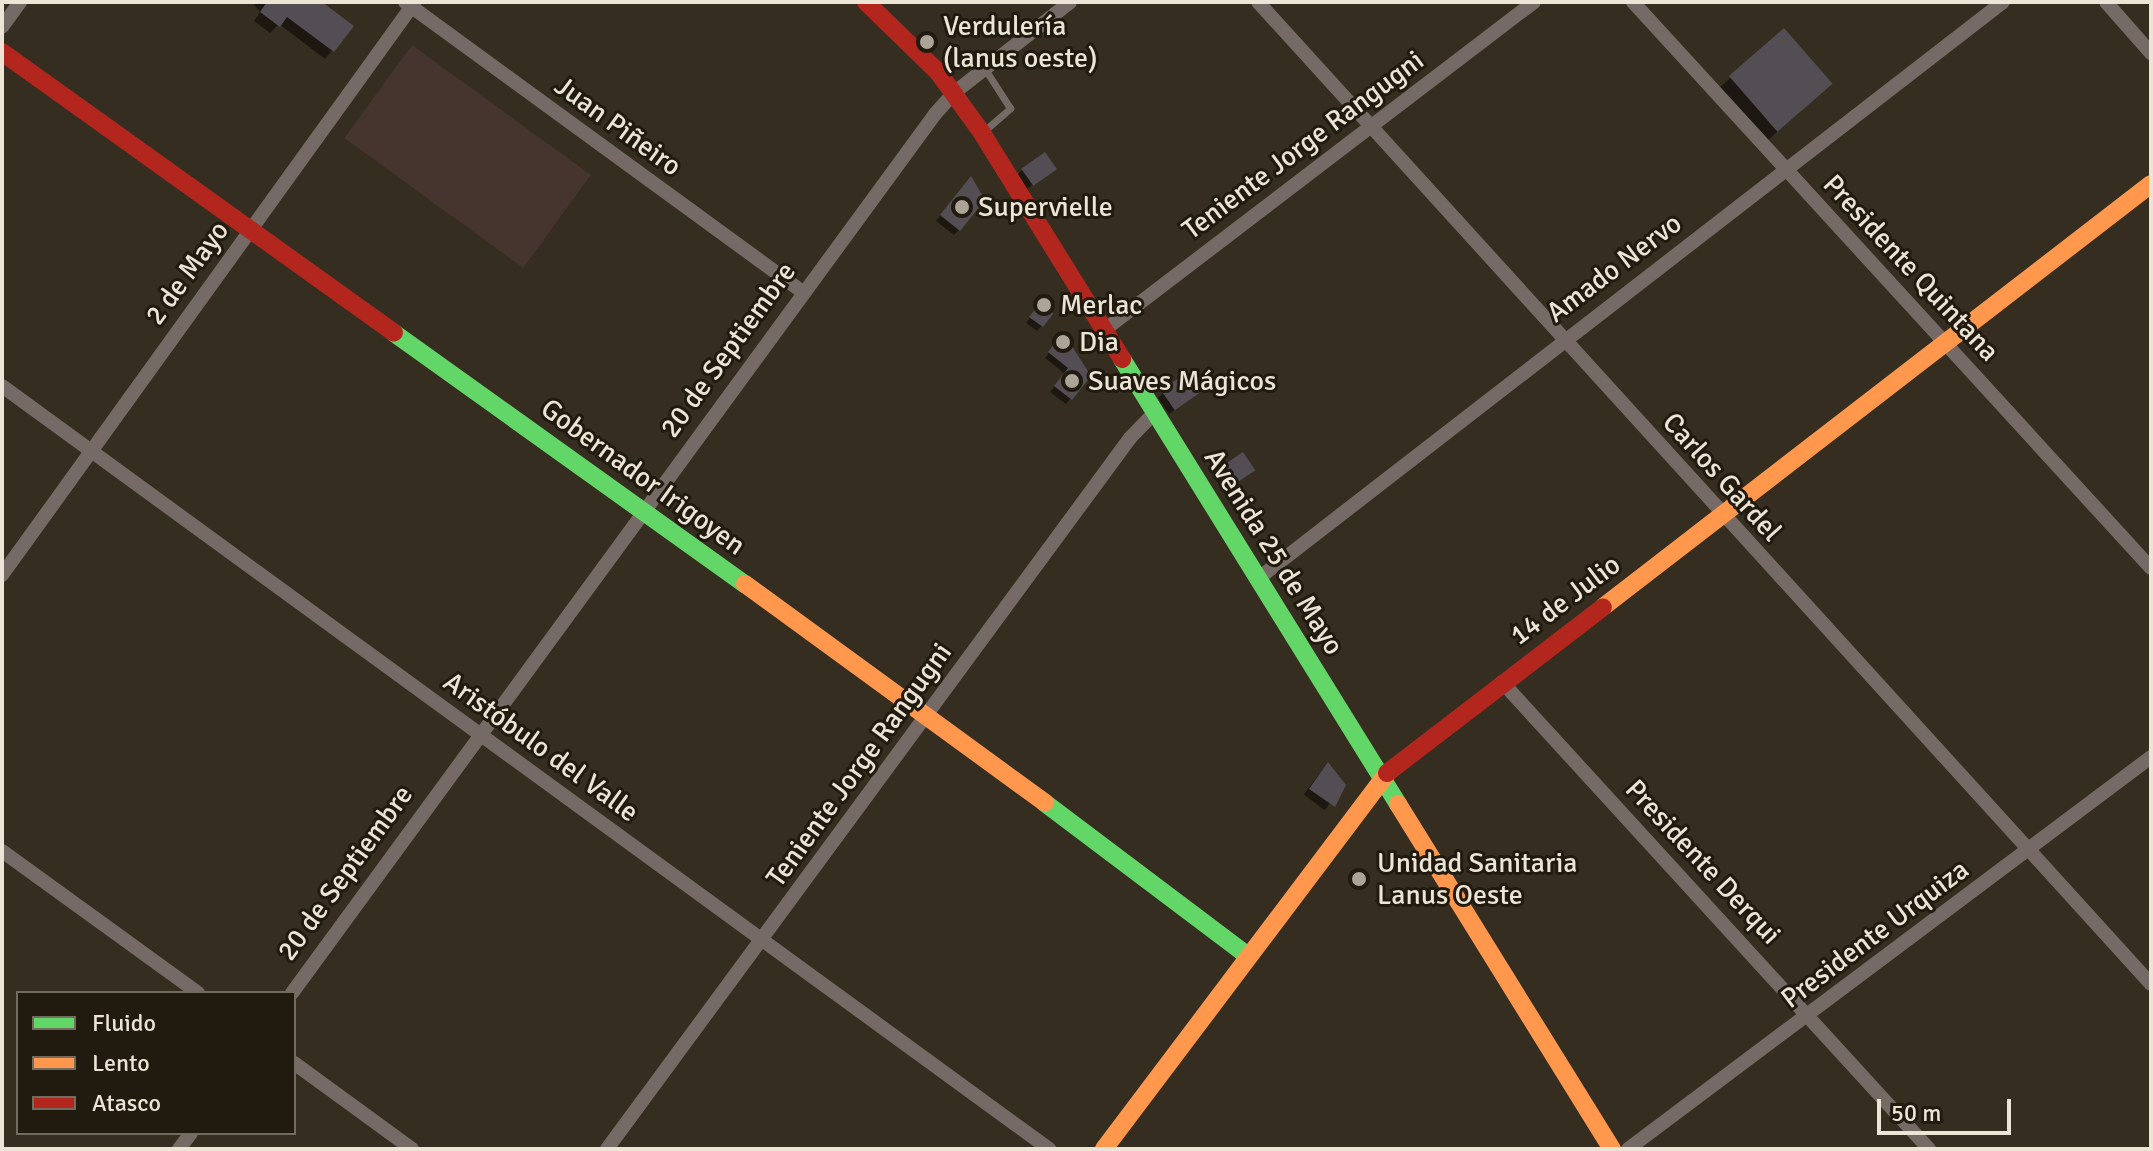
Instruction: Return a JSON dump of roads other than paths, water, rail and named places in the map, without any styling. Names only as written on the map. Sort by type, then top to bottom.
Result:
[{"type":"street","points":[[2,27],[20,2]]},
{"type":"street","name":"Avenida 25 de Mayo","points":[[866,2],[955,92],[982,133],[1259,578],[1379,779],[1612,1149]]},
{"type":"street","name":"20 de Septiembre","points":[[293,991],[478,733],[802,292],[955,92],[1070,2]]},
{"type":"street","name":"Carlos Gardel","points":[[1258,2],[1721,515],[2151,984]]},
{"type":"street","name":"Teniente Jorge Rangugni","points":[[1103,331],[1534,2]]},
{"type":"street","name":"Presidente Quintana","points":[[1633,2],[2151,568]]},
{"type":"street","name":"Amado Nervo","points":[[1259,578],[1562,339],[1787,172],[2003,2]]},
{"type":"street","points":[[2106,2],[2151,53]]},
{"type":"street","name":"2 de Mayo","points":[[2,575],[410,4]]},
{"type":"street","name":"Juan Piñeiro","points":[[410,4],[802,292]]},
{"type":"street","name":"Gobernador Irigoyen","points":[[2,52],[928,715],[1247,955]]},
{"type":"street","name":"14 de Julio","points":[[1104,1149],[1379,779],[2151,184]]},
{"type":"street","name":"Aristóbulo del Valle","points":[[2,386],[1049,1149]]},
{"type":"street","name":"Teniente Jorge Rangugni","points":[[607,1149],[1154,413]]},
{"type":"street","name":"Presidente Derqui","points":[[1502,682],[1929,1149]]},
{"type":"street","name":"Presidente Urquiza","points":[[1628,1149],[1810,1017],[2151,757]]},
{"type":"street","points":[[2,851],[195,991]]},
{"type":"street","points":[[296,1064],[412,1149]]},
{"type":"lane","points":[[982,133],[1010,108],[985,69]]},
{"type":"place","name":"Verdulería (lanus oeste)","points":[[927,42]]},
{"type":"place","name":"Supervielle","points":[[962,207]]},
{"type":"place","name":"Merlac","points":[[1044,305]]},
{"type":"place","name":"Dia","points":[[1063,342]]},
{"type":"place","name":"Suaves Mágicos","points":[[1072,381]]},
{"type":"place","name":"Unidad Sanitaria Lanus Oeste","points":[[1359,879]]}]
